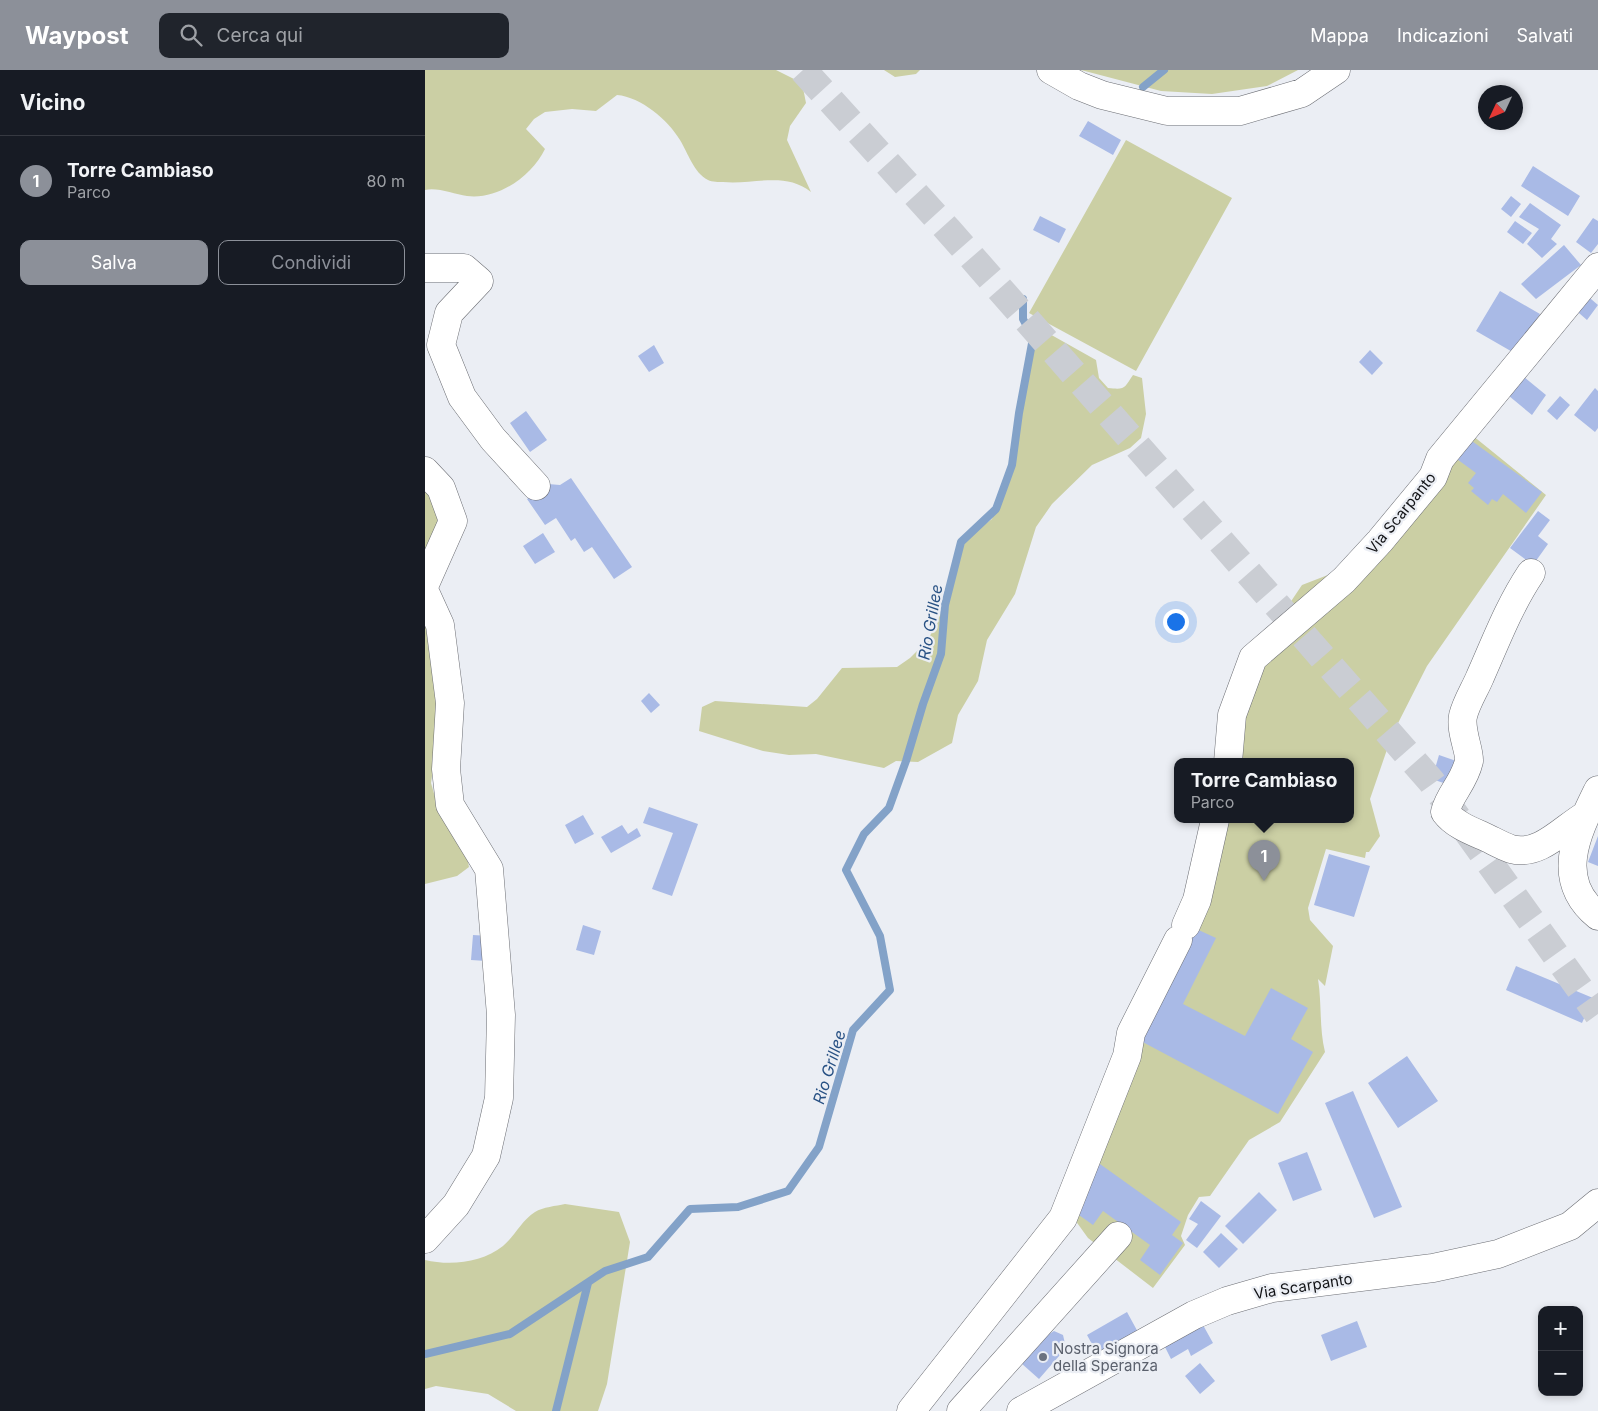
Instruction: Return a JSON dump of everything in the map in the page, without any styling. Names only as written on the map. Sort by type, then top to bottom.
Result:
[{"type":"street","points":[[1051,70],[1079,86],[1102,95],[1167,110],[1240,111],[1302,93],[1336,70]]},
{"type":"street","name":"Via Scarpanto","points":[[1227,758],[1232,715],[1253,658],[1344,580],[1380,541],[1433,476],[1440,459],[1598,267]]},
{"type":"street","points":[[425,268],[463,268],[479,281],[449,313],[441,345],[462,397],[493,439],[536,486]]},
{"type":"street","points":[[425,471],[441,488],[453,521],[425,584]]},
{"type":"street","points":[[1531,573],[1505,616],[1463,716],[1463,739],[1469,758],[1464,776],[1457,790],[1449,798],[1445,812],[1454,822],[1470,830],[1512,849],[1525,850],[1543,845],[1586,815]]},
{"type":"street","points":[[425,592],[441,625],[449,703],[446,769],[450,805],[489,870],[501,1015],[499,1098],[486,1156],[456,1205],[425,1239]]},
{"type":"street","points":[[1598,790],[1571,853],[1572,876],[1588,908],[1598,916]]},
{"type":"street","points":[[911,1411],[1063,1218],[1127,1056],[1131,1033],[1197,900],[1214,823]]},
{"type":"street","name":"Via Scarpanto","points":[[1021,1411],[1194,1315],[1227,1301],[1272,1288],[1433,1268],[1498,1254],[1570,1226],[1598,1203]]},
{"type":"street","points":[[961,1411],[1118,1236]]},
{"type":"green space","points":[[425,70],[776,70],[802,83],[806,103],[790,126],[787,140],[811,192],[791,182],[780,180],[715,182],[708,180],[695,168],[675,132],[661,118],[635,100],[617,95],[596,111],[572,109],[545,112],[534,119],[526,129],[545,149],[532,168],[523,177],[502,190],[479,196],[467,196],[435,189],[425,190]]},
{"type":"green space","points":[[884,70],[920,70],[916,74],[895,77]]},
{"type":"green space","points":[[1081,70],[1298,70],[1267,86],[1212,94],[1161,91]]},
{"type":"green space","points":[[1126,140],[1232,198],[1136,371],[1029,313]]},
{"type":"green space","points":[[1023,319],[1096,360],[1099,378],[1108,388],[1118,389],[1124,387],[1133,375],[1142,378],[1146,414],[1141,438],[1130,448],[1092,465],[1052,504],[1036,527],[1015,594],[987,640],[978,681],[958,715],[952,743],[918,762],[896,761],[884,768],[816,754],[789,755],[763,751],[699,731],[702,707],[715,701],[807,707],[817,699],[842,668],[897,667],[910,658],[928,640],[945,605],[961,542],[992,519],[1012,465],[1019,413],[1033,338]]},
{"type":"green space","points":[[1467,431],[1546,495],[1427,666],[1392,735],[1370,799],[1380,836],[1369,852],[1366,852],[1365,858],[1326,849],[1308,908],[1310,920],[1333,946],[1325,986],[1318,979],[1325,1052],[1280,1122],[1249,1140],[1210,1196],[1199,1197],[1188,1215],[1181,1236],[1185,1245],[1153,1288],[1088,1238],[1070,1213],[1166,941],[1220,823],[1354,823],[1354,758],[1234,758],[1269,634],[1302,585],[1333,573]]},
{"type":"green space","points":[[425,489],[438,509],[437,523],[425,557]]},
{"type":"green space","points":[[425,614],[442,704],[431,783],[440,814],[466,853],[469,867],[457,876],[425,884]]},
{"type":"green space","points":[[565,1204],[619,1212],[630,1242],[607,1384],[598,1411],[516,1411],[488,1394],[436,1386],[425,1389],[425,1260],[445,1263],[465,1262],[495,1252],[535,1212]]},
{"type":"building","points":[[1088,121],[1121,140],[1113,155],[1079,136]]},
{"type":"building","points":[[1533,166],[1580,196],[1568,216],[1521,186]]},
{"type":"building","points":[[1511,196],[1521,204],[1511,217],[1501,209]]},
{"type":"building","points":[[1530,203],[1561,225],[1551,239],[1557,244],[1542,258],[1527,244],[1539,229],[1519,217]]},
{"type":"building","points":[[1040,216],[1066,229],[1059,243],[1033,230]]},
{"type":"building","points":[[1593,218],[1598,221],[1598,244],[1591,253],[1576,242]]},
{"type":"building","points":[[1515,221],[1532,233],[1523,244],[1507,232]]},
{"type":"building","points":[[1564,245],[1581,265],[1536,299],[1521,284]]},
{"type":"building","points":[[1500,291],[1540,314],[1516,354],[1476,331]]},
{"type":"building","points":[[1584,293],[1598,305],[1587,320],[1572,307]]},
{"type":"building","points":[[654,345],[664,363],[649,372],[638,356]]},
{"type":"building","points":[[1370,350],[1383,363],[1372,375],[1359,362]]},
{"type":"building","points":[[1518,372],[1546,395],[1532,415],[1503,391]]},
{"type":"building","points":[[1595,388],[1598,391],[1598,428],[1595,432],[1574,415]]},
{"type":"building","points":[[1560,396],[1570,405],[1557,420],[1547,411]]},
{"type":"building","points":[[526,411],[547,440],[530,452],[510,423]]},
{"type":"building","points":[[1465,436],[1542,492],[1526,513],[1503,494],[1497,502],[1492,499],[1488,505],[1471,491],[1474,488],[1468,483],[1476,473],[1450,454]]},
{"type":"building","points":[[571,478],[632,567],[614,579],[592,547],[584,552],[575,538],[571,541],[556,518],[545,525],[527,499],[548,484],[560,485]]},
{"type":"building","points":[[1538,511],[1550,520],[1538,536],[1548,544],[1533,565],[1510,548]]},
{"type":"building","points":[[543,533],[555,552],[535,564],[523,546]]},
{"type":"building","points":[[649,693],[660,705],[651,713],[641,701]]},
{"type":"building","points":[[1439,755],[1462,763],[1455,787],[1432,779]]},
{"type":"building","points":[[649,807],[698,824],[672,896],[652,889],[673,833],[643,823]]},
{"type":"building","points":[[583,815],[594,834],[575,844],[565,825]]},
{"type":"building","points":[[622,825],[628,834],[637,828],[641,836],[611,853],[601,837]]},
{"type":"building","points":[[1598,836],[1598,866],[1588,862]]},
{"type":"building","points":[[1329,854],[1370,866],[1354,917],[1314,905]]},
{"type":"building","points":[[1179,921],[1216,938],[1183,1004],[1245,1036],[1271,988],[1308,1008],[1291,1039],[1313,1052],[1278,1114],[1137,1039]]},
{"type":"building","points":[[583,925],[601,931],[594,955],[576,950]]},
{"type":"building","points":[[473,935],[489,936],[486,961],[471,960]]},
{"type":"building","points":[[1516,966],[1593,998],[1582,1023],[1506,990]]},
{"type":"building","points":[[1407,1056],[1438,1101],[1398,1128],[1368,1083]]},
{"type":"building","points":[[1353,1091],[1402,1207],[1374,1218],[1325,1103]]},
{"type":"building","points":[[1307,1152],[1322,1190],[1293,1201],[1278,1163]]},
{"type":"building","points":[[1100,1164],[1181,1222],[1172,1235],[1183,1243],[1160,1275],[1140,1260],[1150,1245],[1103,1211],[1093,1225],[1069,1208]]},
{"type":"building","points":[[1259,1192],[1277,1210],[1243,1244],[1225,1226]]},
{"type":"building","points":[[1201,1201],[1221,1216],[1197,1248],[1186,1240],[1198,1224],[1189,1219]]},
{"type":"building","points":[[1221,1233],[1238,1249],[1219,1268],[1203,1252]]},
{"type":"building","points":[[1127,1312],[1139,1334],[1099,1357],[1087,1335]]},
{"type":"building","points":[[1357,1321],[1367,1347],[1331,1361],[1321,1335]]},
{"type":"building","points":[[1203,1325],[1213,1343],[1191,1356],[1188,1349],[1171,1359],[1165,1347]]},
{"type":"building","name":"Nostra Signora della Speranza","points":[[1054,1331],[1063,1335],[1066,1348],[1039,1379],[1021,1363],[1046,1336]]},
{"type":"building","points":[[1200,1363],[1215,1381],[1200,1394],[1185,1376]]},
{"type":"waterway","name":"Rio Grillee","points":[[1143,87],[1164,70]]},
{"type":"waterway","name":"Rio Grillee","points":[[425,1354],[510,1334],[605,1271],[648,1257],[690,1209],[738,1207],[788,1191],[819,1147],[853,1030],[890,990],[880,936],[846,870],[864,834],[889,808],[906,761],[923,704],[941,654],[945,605],[961,542],[996,509],[1012,465],[1019,413],[1033,338],[1023,319],[1023,299]]},
{"type":"waterway","points":[[556,1411],[588,1283]]},
{"type":"tunnel","points":[[803,70],[948,230],[1431,781],[1598,1014]]},
{"type":"place","name":"Torre Cambiaso","points":[[1264,881]]},
{"type":"place","name":"Nostra Signora della Speranza","points":[[1043,1357]]}]
